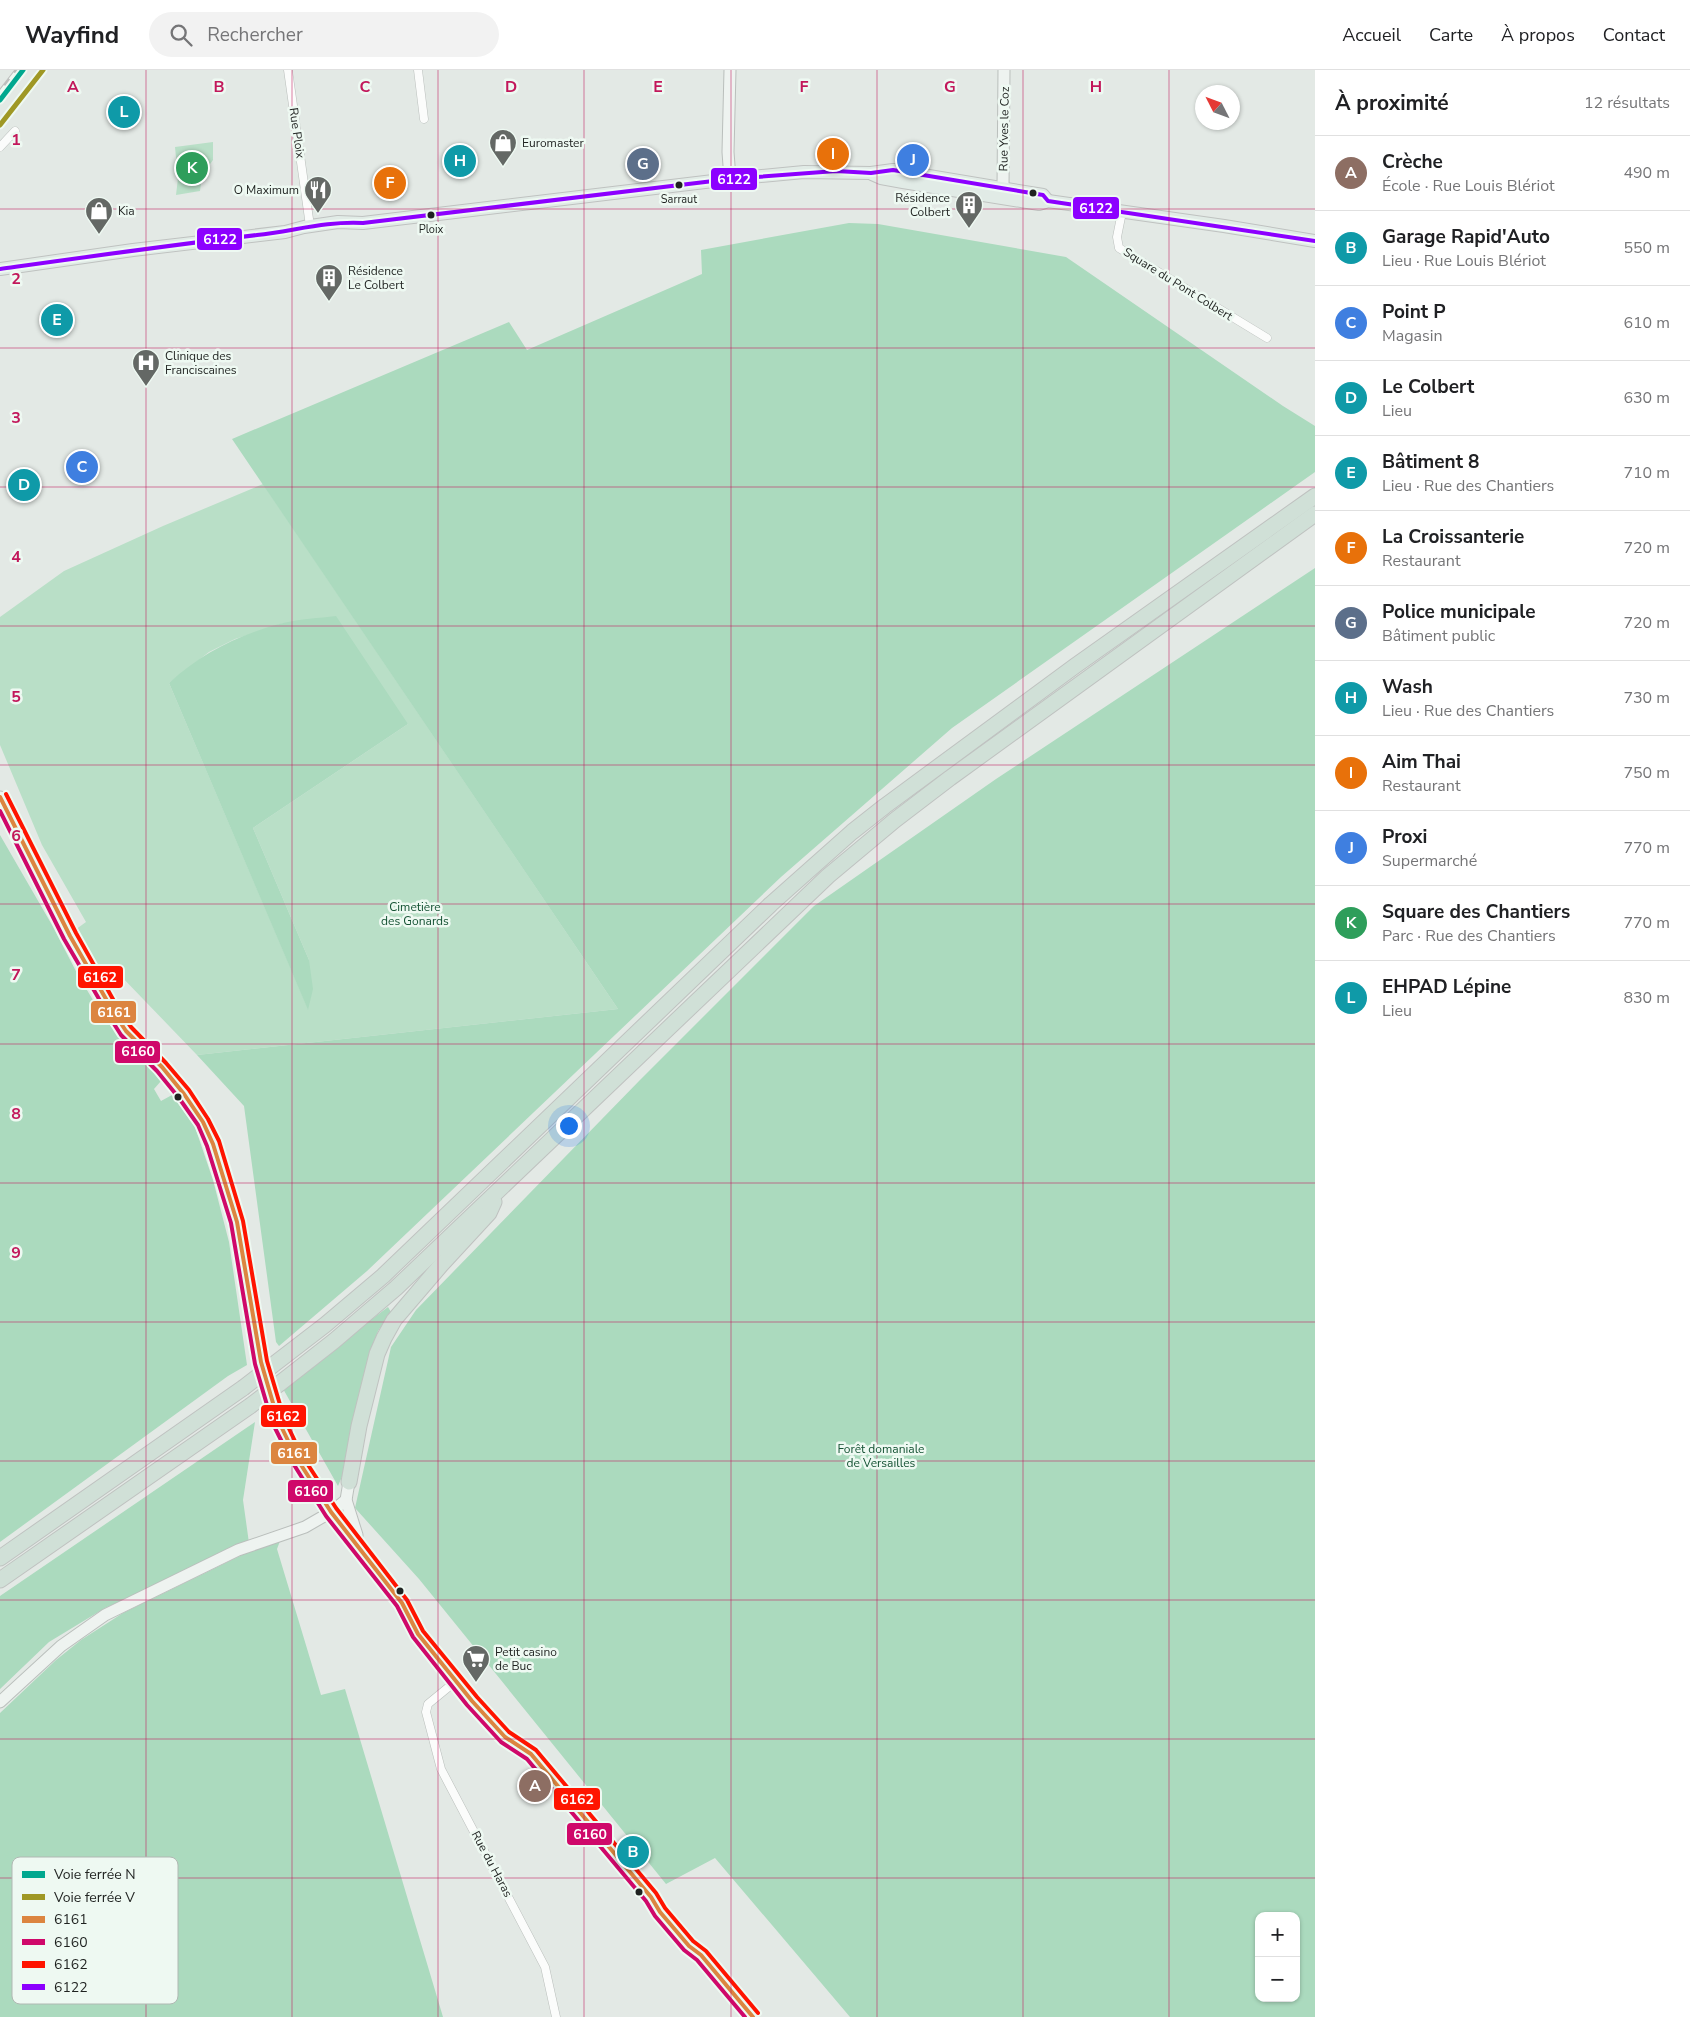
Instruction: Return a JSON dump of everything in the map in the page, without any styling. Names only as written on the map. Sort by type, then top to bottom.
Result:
[{"type":"highway","points":[[0,1580],[250,1406],[334,1341],[396,1288],[828,876],[895,820],[1313,500]]},
{"type":"highway","points":[[0,1558],[243,1388],[267,1364],[325,1325],[383,1276],[764,910],[852,832],[1075,666],[1313,500]]},
{"type":"highway","points":[[349,1482],[359,1426],[377,1354],[384,1338],[400,1313],[489,1213],[500,1189]]},
{"type":"main road","points":[[730,70],[728,152],[730,179]]},
{"type":"main road","name":"Rue Yves le Coz","points":[[1002,192],[1004,70]]},
{"type":"main road","points":[[285,232],[305,234],[338,230],[355,224],[730,179],[804,172],[871,173],[881,178],[896,181],[1002,192],[1039,204],[1048,201],[1315,241]]},
{"type":"main road","points":[[0,269],[114,252],[285,232],[338,222],[355,224]]},
{"type":"main road","points":[[0,797],[70,936],[114,1014],[126,1031],[173,1080],[203,1122],[213,1144],[237,1222],[267,1364]]},
{"type":"main road","points":[[272,1404],[284,1434],[331,1512],[397,1595],[418,1634],[505,1737],[531,1754],[651,1897],[660,1912],[753,2017]]},
{"type":"main road","points":[[349,1482],[346,1500],[356,1535],[356,1545]]},
{"type":"main road","points":[[0,1702],[60,1646],[105,1615],[238,1550],[304,1527],[331,1512],[346,1500]]},
{"type":"street","name":"Rue Ploix","points":[[288,70],[310,226]]},
{"type":"street","points":[[418,70],[424,119]]},
{"type":"street","points":[[0,147],[15,131]]},
{"type":"street","name":"Square du Pont Colbert","points":[[1122,212],[1117,237],[1119,248],[1267,338]]},
{"type":"street","name":"Rue du Haras","points":[[456,1681],[428,1704],[426,1712],[441,1769],[545,1967],[556,2017]]},
{"type":"green space","points":[[213,142],[213,160],[202,175],[200,191],[176,195],[178,178],[175,147]]},
{"type":"green space","points":[[849,223],[878,224],[1066,257],[1315,426],[1315,472],[952,728],[781,877],[367,1271],[279,1346],[276,1342],[244,1106],[197,1055],[618,1009],[232,439],[509,322],[527,350],[702,274],[701,250]]},
{"type":"green space","name":"Cimetière des Gonards","points":[[263,484],[618,1009],[197,1055],[118,973],[105,980],[75,930],[86,922],[42,845],[0,745],[0,617],[64,571],[163,526]],"holes":[[[284,623],[408,724],[253,828],[309,960],[308,1009],[169,683],[209,652],[235,639]]]},
{"type":"green space","name":"Forêt domaniale de Versailles","points":[[1315,568],[1315,2017],[850,2017],[715,1858],[666,1884],[419,1579],[355,1508],[391,1347],[416,1310],[639,1081],[814,906],[996,779]]},
{"type":"green space","points":[[336,616],[408,724],[253,828],[309,960],[313,989],[308,1010],[169,683],[194,663],[236,639],[289,622]]},
{"type":"green space","points":[[0,835],[104,1018],[108,1018],[120,1036],[161,1081],[154,1089],[161,1101],[172,1095],[195,1127],[213,1180],[229,1242],[247,1365],[228,1376],[0,1542]]},
{"type":"green space","points":[[388,1307],[391,1312],[378,1331],[367,1367],[344,1472],[338,1486],[282,1387]]},
{"type":"green space","points":[[255,1422],[243,1500],[249,1543],[105,1608],[49,1642],[0,1689],[0,1596]]},
{"type":"green space","points":[[280,1541],[277,1549],[321,1695],[345,1689],[443,2017],[0,2017],[0,1713],[56,1660],[81,1640],[123,1613],[246,1553]]},
{"type":"railway","points":[[0,92],[17,70]]},
{"type":"rail line","name":"N","points":[[0,100],[23,70]]},
{"type":"rail line","name":"V","points":[[0,125],[43,70]]},
{"type":"transit line","name":"6122","points":[[0,269],[323,225],[363,223],[730,179],[836,171],[871,173],[893,170],[1043,195],[1048,201],[1315,241]]},
{"type":"transit line","name":"6162","points":[[6,794],[76,933],[119,1010],[131,1027],[189,1090],[208,1119],[219,1141],[243,1221],[267,1361],[284,1418],[301,1454],[336,1508],[407,1600],[423,1631],[477,1697],[509,1732],[536,1750],[656,1893],[665,1908],[693,1941],[706,1951],[758,2013]]},
{"type":"transit line","name":"6161","points":[[0,797],[70,936],[114,1013],[126,1031],[162,1067],[184,1094],[203,1122],[213,1144],[237,1222],[261,1362],[278,1420],[296,1457],[331,1512],[402,1603],[418,1634],[472,1701],[505,1737],[531,1754],[651,1897],[660,1912],[689,1946],[701,1955],[753,2017]]},
{"type":"transit line","name":"6160","points":[[0,811],[64,939],[109,1016],[121,1035],[157,1071],[198,1125],[207,1146],[231,1223],[255,1364],[272,1422],[291,1460],[326,1516],[397,1606],[413,1637],[467,1705],[501,1742],[527,1759],[646,1901],[655,1916],[684,1950],[697,1960],[745,2017]]},
{"type":"place","name":"EHPAD Lépine","points":[[124,112]]},
{"type":"place","name":"Aim Thai","points":[[833,154]]},
{"type":"place","name":"Proxi","points":[[913,160]]},
{"type":"place","name":"Wash","points":[[460,161]]},
{"type":"place","name":"Police municipale","points":[[643,164]]},
{"type":"place","name":"Euromaster","points":[[503,167]]},
{"type":"place","name":"Square des Chantiers","points":[[192,168]]},
{"type":"place","name":"La Croissanterie","points":[[390,183]]},
{"type":"place","name":"Sarraut","points":[[679,185]]},
{"type":"place","name":"O Maximum","points":[[318,214]]},
{"type":"place","name":"Ploix","points":[[431,215]]},
{"type":"place","name":"Résidence Colbert","points":[[969,229]]},
{"type":"place","name":"Kia","points":[[99,235]]},
{"type":"place","name":"Résidence Le Colbert","points":[[329,302]]},
{"type":"place","name":"Bâtiment 8","points":[[57,320]]},
{"type":"place","name":"Clinique des Franciscaines","points":[[146,387]]},
{"type":"place","name":"Point P","points":[[82,467]]},
{"type":"place","name":"Le Colbert","points":[[24,485]]},
{"type":"place","name":"Petit casino de Buc","points":[[476,1683]]},
{"type":"place","name":"Crèche","points":[[535,1786]]},
{"type":"place","name":"Garage Rapid'Auto","points":[[633,1852]]}]
